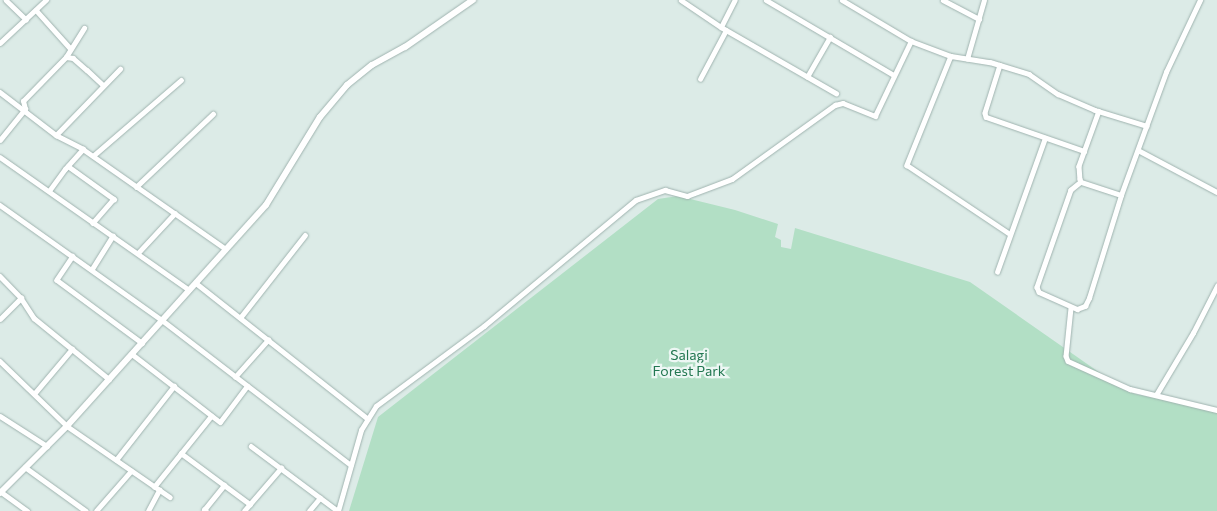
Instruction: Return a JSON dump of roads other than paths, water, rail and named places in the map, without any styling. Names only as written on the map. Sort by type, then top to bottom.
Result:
[{"type":"street","points":[[6,0],[26,19]]},
{"type":"street","points":[[0,43],[46,0]]},
{"type":"street","points":[[28,511],[0,492],[67,426],[266,205],[320,117],[347,85],[372,66],[473,0]]},
{"type":"street","points":[[680,0],[723,29],[836,93]]},
{"type":"street","points":[[700,79],[735,0]]},
{"type":"street","points":[[766,0],[894,75]]},
{"type":"street","points":[[842,0],[911,41],[951,56],[1000,65],[1029,74],[1058,94],[1099,111],[1147,126]]},
{"type":"street","points":[[943,0],[978,18]]},
{"type":"street","points":[[967,59],[984,0]]},
{"type":"street","points":[[1081,182],[1071,190],[1037,287],[1039,292],[1072,308],[1080,308],[1087,303],[1121,195],[1166,72],[1200,0]]},
{"type":"street","points":[[36,10],[71,49]]},
{"type":"street","points":[[25,109],[23,101],[66,56],[84,28]]},
{"type":"street","points":[[807,77],[830,37]]},
{"type":"street","points":[[251,446],[338,511],[361,430],[376,406],[484,326],[636,200],[665,190],[687,196],[732,179],[835,105],[843,103],[875,116],[911,41]]},
{"type":"street","points":[[66,56],[73,58],[103,85]]},
{"type":"street","points":[[951,56],[907,165],[1010,234]]},
{"type":"street","points":[[1000,65],[985,113],[986,117],[1084,151]]},
{"type":"street","points":[[56,135],[120,69]]},
{"type":"street","points":[[93,156],[181,80]]},
{"type":"street","points":[[0,92],[25,109],[56,135],[93,156],[226,249]]},
{"type":"street","points":[[0,140],[25,109]]},
{"type":"street","points":[[1081,182],[1079,166],[1099,111]]},
{"type":"street","points":[[136,187],[213,114]]},
{"type":"street","points":[[997,272],[1045,138]]},
{"type":"street","points":[[49,192],[68,166],[83,150]]},
{"type":"street","points":[[1138,150],[1217,192]]},
{"type":"street","points":[[0,157],[189,290]]},
{"type":"street","points":[[68,166],[114,199],[93,222]]},
{"type":"street","points":[[1081,182],[1121,195]]},
{"type":"street","points":[[0,205],[162,320],[351,466]]},
{"type":"street","points":[[138,254],[175,213]]},
{"type":"street","points":[[240,318],[305,235]]},
{"type":"street","points":[[92,269],[113,236]]},
{"type":"street","points":[[73,256],[58,280],[142,343]]},
{"type":"street","points":[[0,276],[21,298],[34,318],[109,379]]},
{"type":"street","points":[[196,283],[368,419]]},
{"type":"street","points":[[1156,395],[1217,286]]},
{"type":"street","points":[[0,319],[21,298]]},
{"type":"street","points":[[1072,308],[1066,356],[1068,361],[1130,389],[1217,410]]},
{"type":"street","points":[[235,376],[268,340]]},
{"type":"street","points":[[34,394],[72,349]]},
{"type":"street","points":[[132,354],[220,422],[247,386]]},
{"type":"street","points":[[0,361],[67,426],[170,497]]},
{"type":"street","points":[[116,460],[174,386]]},
{"type":"street","points":[[0,416],[47,446]]},
{"type":"street","points":[[154,487],[211,416]]},
{"type":"street","points":[[181,453],[250,504]]},
{"type":"street","points":[[25,467],[86,511]]},
{"type":"street","points":[[244,511],[281,468]]},
{"type":"street","points":[[96,511],[131,471]]},
{"type":"street","points":[[206,511],[204,510],[224,485]]},
{"type":"street","points":[[148,511],[159,490]]},
{"type":"street","points":[[309,511],[320,498]]},
{"type":"park label","name":"Salagi Forest Park","points":[[689,364]]}]
